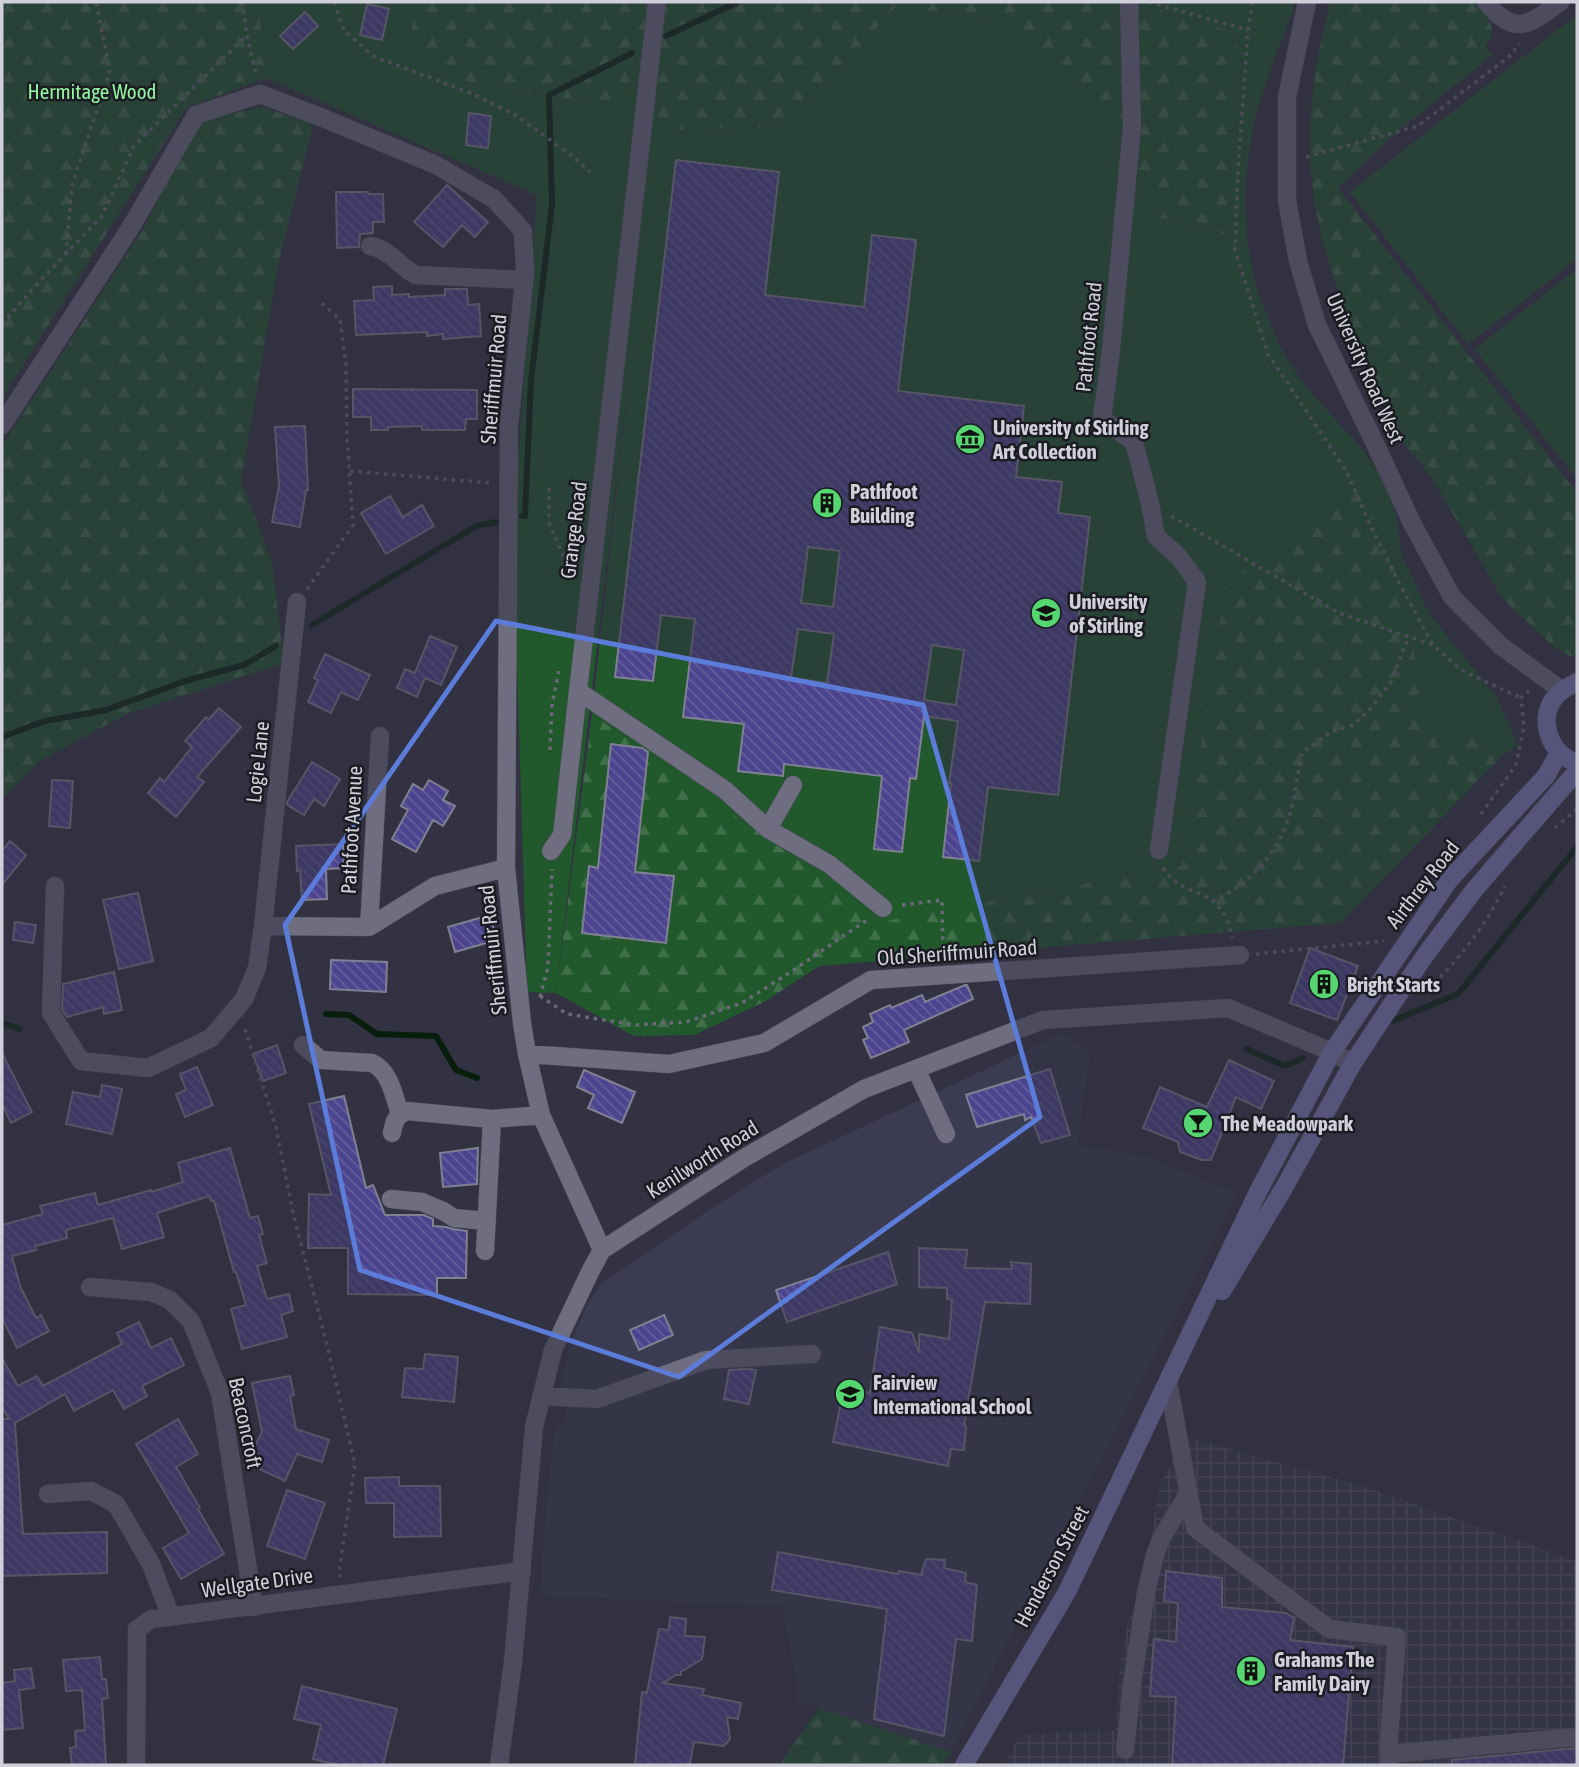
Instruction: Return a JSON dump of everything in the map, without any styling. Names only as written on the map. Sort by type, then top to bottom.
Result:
[{"type":"main road","points":[[1577,682],[1561,691],[1550,704],[1547,719],[1548,734],[1559,753],[1577,763]]},
{"type":"main road","name":"Airthrey Road","points":[[1332,1052],[1450,879],[1546,776],[1559,753]]},
{"type":"main road","points":[[1353,1063],[1426,954],[1475,890],[1577,773]]},
{"type":"main road","name":"Henderson Street","points":[[964,1765],[1068,1592],[1258,1192],[1332,1052]]},
{"type":"main road","name":"Henderson Street","points":[[1168,1381],[1285,1186],[1353,1063]]},
{"type":"street","name":"Grange Road","points":[[551,851],[562,835],[657,2]]},
{"type":"street","name":"Pathfoot Road","points":[[1129,2],[1132,127],[1111,350],[1101,419],[1134,442],[1156,536],[1179,557],[1197,582],[1160,856]]},
{"type":"street","name":"University Road West","points":[[1307,2],[1287,97],[1287,200],[1298,261],[1317,326],[1413,525],[1452,597],[1501,646],[1561,691]]},
{"type":"street","points":[[1486,2],[1499,16],[1515,24],[1537,19],[1560,2]]},
{"type":"street","points":[[2,425],[131,228],[196,115],[260,94]]},
{"type":"street","name":"Sheriffmuir Road","points":[[260,94],[436,165],[494,199],[523,231],[524,280],[509,426],[506,868],[527,1054],[541,1115],[602,1250]]},
{"type":"street","points":[[370,246],[379,247],[406,271],[416,275],[524,280]]},
{"type":"street","name":"Logie Lane","points":[[55,886],[51,1013],[82,1061],[148,1068],[212,1038],[244,999],[257,968],[298,602]]},
{"type":"street","points":[[578,691],[725,790],[768,829],[829,864],[884,908]]},
{"type":"street","name":"Pathfoot Avenue","points":[[369,927],[380,736]]},
{"type":"street","points":[[768,829],[793,785]]},
{"type":"street","points":[[263,926],[369,927],[435,886],[506,868]]},
{"type":"street","name":"Old Sheriffmuir Road","points":[[527,1054],[669,1064],[764,1043],[871,980],[1240,956]]},
{"type":"street","name":"Kenilworth Road","points":[[499,1765],[513,1662],[534,1427],[553,1350],[602,1250],[744,1158],[864,1089],[1043,1020],[1228,1007],[1353,1063]]},
{"type":"street","points":[[303,1045],[321,1060],[372,1063],[380,1067],[386,1075],[400,1114]]},
{"type":"street","points":[[916,1069],[946,1134]]},
{"type":"street","points":[[392,1133],[394,1121],[407,1111],[492,1119],[541,1115]]},
{"type":"street","points":[[485,1251],[492,1119]]},
{"type":"street","points":[[391,1199],[422,1202],[454,1218],[487,1221]]},
{"type":"street","name":"Beaconcroft","points":[[90,1287],[151,1293],[170,1300],[191,1321],[220,1393],[254,1606]]},
{"type":"street","points":[[541,1396],[597,1399],[706,1360],[812,1354]]},
{"type":"street","points":[[1168,1381],[1195,1528],[1329,1629],[1397,1636],[1388,1738],[1389,1760],[1577,1737]]},
{"type":"street","points":[[48,1493],[91,1491],[116,1504],[151,1564],[171,1617]]},
{"type":"street","points":[[1125,1750],[1144,1606],[1155,1555],[1162,1537],[1188,1494]]},
{"type":"street","name":"Wellgate Drive","points":[[136,1765],[137,1629],[152,1619],[522,1571]]},
{"type":"path","points":[[66,254],[72,185],[110,71],[96,2]]},
{"type":"path","points":[[242,2],[260,94]]},
{"type":"path","points":[[334,2],[344,30],[373,56],[473,94],[517,116],[590,172]]},
{"type":"path","points":[[1148,2],[1248,30]]},
{"type":"path","points":[[1287,163],[1418,126],[1511,55],[1537,19]]},
{"type":"path","points":[[2,324],[102,216],[134,146],[247,35]]},
{"type":"path","points":[[298,602],[353,525],[340,320],[320,302]]},
{"type":"path","points":[[350,471],[509,484]]},
{"type":"path","points":[[1150,503],[1339,613],[1433,645],[1461,670],[1521,698]]},
{"type":"path","points":[[1212,901],[1250,879],[1275,849],[1292,808],[1302,753],[1331,732],[1353,725],[1371,708],[1391,682],[1409,636]]},
{"type":"path","points":[[1521,698],[1543,677]]},
{"type":"path","points":[[1482,813],[1516,765],[1524,727],[1521,698]]},
{"type":"path","points":[[1547,836],[1577,809]]},
{"type":"path","points":[[1160,856],[1165,871],[1177,883],[1206,895],[1220,907],[1229,923],[1232,938]]},
{"type":"path","points":[[1427,989],[1447,970],[1474,936],[1507,881]]},
{"type":"path","points":[[540,996],[567,1014],[636,1025],[686,1022],[742,1003],[884,908],[942,900],[944,975]]},
{"type":"path","points":[[1240,956],[1369,941],[1408,940]]},
{"type":"path","points":[[244,999],[245,1031],[276,1127],[293,1213],[355,1464],[339,1572],[344,1593]]},
{"type":"highlighted area","points":[[496,621],[923,705],[1040,1117],[679,1377],[360,1270],[285,925]]},
{"type":"shaded area","name":"Fairview International School","points":[[1063,1033],[1090,1053],[1077,1145],[1146,1157],[1237,1194],[951,1752],[796,1700],[798,1688],[782,1606],[540,1596],[555,1428],[565,1423],[568,1397],[560,1386],[570,1345],[588,1302],[601,1284],[709,1210],[783,1164]]},
{"type":"shaded area","points":[[1186,1437],[1359,1485],[1577,1561],[1577,1765],[1003,1765],[1020,1735],[1115,1730],[1120,1667],[1128,1622],[1145,1581],[1159,1486]]},
{"type":"green space","name":"Hermitage Wood","points":[[2,2],[258,2],[266,78],[186,108],[2,398]]},
{"type":"green space","points":[[258,2],[416,2],[410,41],[437,76],[656,114],[658,130],[791,127],[896,6],[994,19],[1025,40],[1118,133],[1157,217],[1227,235],[1238,33],[1130,2],[1294,2],[1255,116],[1247,165],[1245,200],[1248,246],[1256,288],[1279,345],[1301,380],[1360,446],[1385,482],[1396,515],[1402,557],[1430,615],[1496,696],[1518,745],[1504,754],[1427,719],[1402,587],[1226,583],[1182,866],[884,921],[592,714],[633,341],[556,993],[527,992],[513,536],[537,195],[266,78]]},
{"type":"green space","points":[[416,2],[1130,2],[1238,33],[1227,235],[1157,217],[1118,133],[1025,40],[994,19],[896,6],[791,127],[658,130],[656,114],[437,76],[410,41]]},
{"type":"green space","points":[[1330,2],[1473,2],[1492,28],[1490,40],[1485,47],[1492,55],[1392,136],[1338,188],[1577,493],[1577,656],[1570,656],[1554,647],[1503,599],[1432,478],[1406,446],[1390,419],[1346,317],[1322,240],[1310,166],[1310,121],[1316,65]]},
{"type":"green space","points":[[1577,15],[1577,259],[1468,344],[1350,192]]},
{"type":"green space","points":[[262,107],[313,124],[279,260],[241,481],[272,562],[284,663],[127,714],[39,761],[2,800],[2,446],[142,231],[200,120]]},
{"type":"green space","points":[[1577,269],[1577,479],[1475,349]]},
{"type":"green space","points":[[1359,488],[1402,587],[1427,719],[1504,754],[1340,923],[819,966],[764,1002],[694,1035],[634,1036],[556,993],[592,714],[884,921],[1182,866],[1226,583]]},
{"type":"green space","points":[[819,1708],[951,1752],[943,1765],[779,1765]]},
{"type":"building","points":[[367,4],[389,9],[382,40],[360,35]]},
{"type":"building","points":[[305,12],[318,26],[293,49],[280,36]]},
{"type":"building","points":[[469,113],[491,116],[488,148],[466,145]]},
{"type":"building","name":"Pathfoot Building","points":[[676,160],[779,172],[765,295],[864,307],[872,235],[916,240],[898,391],[1024,406],[1016,477],[1062,482],[1058,513],[1090,517],[1058,795],[988,787],[979,861],[943,857],[949,783],[958,721],[924,716],[916,779],[910,778],[902,852],[874,849],[882,776],[784,764],[783,776],[738,771],[744,724],[683,717],[695,619],[661,615],[653,681],[615,677]],"holes":[[[808,547],[840,551],[833,607],[801,603]],[[798,629],[834,634],[827,683],[791,678]],[[932,645],[964,650],[956,705],[924,700]]]},
{"type":"building","points":[[447,185],[488,222],[475,237],[462,225],[443,247],[414,222]]},
{"type":"building","points":[[336,192],[383,194],[384,222],[373,222],[373,233],[360,234],[359,247],[337,248]]},
{"type":"building","points":[[392,286],[392,295],[409,294],[409,297],[445,295],[445,289],[467,289],[468,305],[479,304],[481,336],[443,339],[443,334],[427,336],[427,332],[356,335],[354,301],[374,300],[373,287]]},
{"type":"building","points":[[353,389],[477,390],[477,419],[466,419],[465,430],[422,430],[422,426],[371,430],[371,417],[353,417]]},
{"type":"building","points":[[305,426],[308,490],[300,527],[272,522],[279,486],[275,427]]},
{"type":"building","points":[[390,496],[403,517],[422,505],[434,526],[386,554],[361,513]]},
{"type":"building","points":[[430,636],[457,647],[441,685],[425,678],[417,697],[397,688],[405,669],[415,673]]},
{"type":"building","points":[[325,654],[370,675],[358,700],[341,692],[331,713],[308,702],[318,680],[314,678]]},
{"type":"building","points":[[219,708],[241,727],[197,777],[204,782],[176,817],[148,793],[160,778],[164,782],[192,747],[185,741],[206,717],[209,719]]},
{"type":"building","points":[[611,744],[642,748],[648,752],[635,872],[674,876],[666,943],[582,933],[589,866],[598,868]]},
{"type":"building","points":[[312,762],[340,779],[324,806],[314,799],[304,815],[287,805],[287,802]]},
{"type":"building","points":[[52,780],[73,781],[70,828],[49,826]]},
{"type":"building","points":[[429,780],[448,791],[443,800],[455,806],[443,826],[433,820],[416,852],[392,839],[408,810],[401,806],[413,784],[423,790]]},
{"type":"building","points":[[10,841],[26,855],[2,885],[2,851]]},
{"type":"building","points":[[343,844],[344,868],[326,869],[327,899],[302,900],[296,846]]},
{"type":"building","points":[[138,893],[153,961],[119,969],[103,900]]},
{"type":"building","points":[[490,915],[497,940],[455,952],[448,927]]},
{"type":"building","points":[[15,922],[36,925],[33,943],[13,940]]},
{"type":"building","name":"Bright Starts","points":[[1310,948],[1358,966],[1337,1020],[1290,1003]]},
{"type":"building","points":[[331,960],[387,962],[386,992],[330,989]]},
{"type":"building","points":[[114,972],[122,1010],[104,1014],[103,1007],[67,1017],[62,1010],[63,984]]},
{"type":"building","points":[[965,985],[973,999],[904,1030],[909,1042],[871,1058],[863,1040],[868,1038],[863,1027],[873,1022],[870,1014],[922,995],[925,1002]]},
{"type":"building","points":[[277,1045],[286,1073],[263,1081],[253,1054]]},
{"type":"building","points":[[2,1053],[32,1112],[11,1123],[2,1104]]},
{"type":"building","points":[[1229,1060],[1274,1081],[1261,1109],[1236,1097],[1211,1160],[1202,1160],[1180,1152],[1178,1142],[1143,1128],[1160,1087],[1207,1107]]},
{"type":"building","points":[[197,1067],[213,1105],[185,1117],[176,1094],[186,1090],[180,1074]]},
{"type":"building","points":[[1050,1069],[1070,1135],[1041,1143],[1031,1117],[1025,1120],[1024,1114],[977,1127],[966,1095]]},
{"type":"building","points":[[584,1070],[635,1092],[622,1123],[588,1108],[594,1095],[577,1087]]},
{"type":"building","points":[[102,1085],[122,1089],[112,1134],[66,1124],[73,1092],[100,1097]]},
{"type":"building","points":[[344,1096],[366,1188],[373,1185],[385,1215],[424,1215],[433,1219],[433,1226],[467,1231],[466,1278],[437,1278],[437,1295],[348,1294],[348,1248],[308,1248],[309,1194],[331,1195],[309,1104]]},
{"type":"building","points":[[230,1148],[250,1218],[258,1216],[263,1234],[259,1235],[267,1263],[257,1266],[267,1299],[289,1294],[293,1311],[281,1315],[287,1337],[242,1349],[231,1309],[246,1305],[214,1201],[211,1201],[209,1196],[157,1213],[164,1237],[122,1249],[113,1218],[66,1230],[67,1238],[35,1246],[36,1250],[12,1256],[20,1286],[36,1318],[41,1315],[49,1331],[17,1348],[2,1318],[2,1225],[43,1214],[40,1206],[95,1193],[98,1205],[183,1182],[178,1163]]},
{"type":"building","points":[[478,1148],[477,1184],[443,1187],[440,1153]]},
{"type":"building","points":[[919,1248],[967,1250],[965,1268],[1012,1269],[1011,1262],[1031,1264],[1030,1304],[985,1302],[964,1425],[964,1450],[951,1449],[948,1466],[833,1442],[844,1387],[870,1393],[880,1327],[912,1333],[919,1353],[919,1334],[949,1339],[952,1300],[947,1299],[947,1288],[919,1287]]},
{"type":"building","points":[[888,1252],[897,1284],[787,1322],[776,1290]]},
{"type":"building","points":[[664,1315],[673,1335],[639,1350],[630,1330]]},
{"type":"building","points":[[139,1322],[151,1348],[171,1338],[184,1365],[142,1386],[147,1396],[124,1409],[113,1390],[74,1411],[65,1394],[15,1423],[23,1534],[107,1532],[107,1573],[2,1576],[2,1419],[9,1419],[2,1407],[2,1358],[18,1386],[37,1376],[43,1386],[122,1344],[117,1333]]},
{"type":"building","points":[[425,1354],[458,1357],[454,1402],[402,1397],[405,1368],[423,1369]]},
{"type":"building","points":[[729,1370],[756,1370],[749,1404],[724,1399]]},
{"type":"building","points":[[290,1376],[294,1395],[290,1396],[296,1429],[329,1440],[322,1462],[297,1454],[285,1481],[247,1463],[262,1432],[252,1383]]},
{"type":"building","points":[[178,1419],[198,1454],[176,1467],[224,1554],[181,1579],[163,1548],[189,1533],[136,1444]]},
{"type":"building","points":[[399,1477],[399,1486],[440,1486],[441,1536],[394,1537],[394,1503],[366,1503],[365,1478]]},
{"type":"building","points":[[287,1490],[325,1503],[305,1559],[267,1546]]},
{"type":"building","points":[[778,1552],[898,1574],[899,1571],[921,1575],[926,1559],[945,1560],[944,1568],[966,1573],[965,1582],[977,1585],[972,1641],[956,1639],[944,1736],[874,1719],[887,1609],[772,1590]]},
{"type":"building","name":"Grahams The Family Dairy","points":[[1166,1571],[1222,1578],[1222,1607],[1286,1613],[1294,1618],[1290,1640],[1353,1647],[1343,1765],[1172,1765],[1176,1697],[1150,1696],[1154,1639],[1176,1642],[1178,1603],[1164,1601]]},
{"type":"building","points":[[670,1617],[686,1619],[685,1636],[705,1637],[702,1659],[681,1672],[681,1675],[663,1683],[704,1689],[702,1695],[741,1703],[738,1719],[727,1717],[730,1739],[724,1746],[694,1742],[690,1763],[635,1765],[642,1692],[647,1693],[659,1629],[669,1630]]},
{"type":"building","points":[[100,1657],[102,1679],[106,1679],[108,1698],[102,1699],[106,1765],[72,1765],[70,1748],[76,1747],[75,1731],[85,1730],[82,1690],[66,1691],[63,1660]]},
{"type":"building","points":[[31,1668],[34,1688],[19,1690],[23,1728],[2,1730],[2,1683],[15,1681],[14,1670]]},
{"type":"building","points":[[302,1686],[397,1709],[383,1765],[338,1765],[313,1759],[321,1725],[294,1719]]},
{"type":"building","points":[[1577,1748],[1577,1765],[1452,1765],[1452,1760]]},
{"type":"waterway","points":[[666,36],[738,2]]},
{"type":"waterway","points":[[522,516],[525,516],[531,380],[552,205],[549,95],[632,53]]},
{"type":"waterway","points":[[312,625],[476,526],[496,522]]},
{"type":"waterway","points":[[2,737],[45,721],[106,710],[185,681],[244,665],[276,646]]},
{"type":"waterway","points":[[1392,1021],[1458,994],[1577,847]]},
{"type":"waterway","points":[[326,1014],[349,1015],[377,1034],[436,1036],[456,1070],[477,1078]]},
{"type":"waterway","points":[[2,1023],[20,1029]]},
{"type":"waterway","points":[[1247,1049],[1285,1066],[1303,1058]]},
{"type":"place","name":"University of Stirling Art Collection","points":[[970,439]]},
{"type":"place","name":"Pathfoot Building","points":[[827,503]]},
{"type":"place","name":"University of Stirling","points":[[1046,613]]},
{"type":"place","name":"Bright Starts","points":[[1324,984]]},
{"type":"place","name":"The Meadowpark","points":[[1198,1123]]},
{"type":"place","name":"Fairview International School","points":[[850,1394]]},
{"type":"place","name":"Grahams The Family Dairy","points":[[1251,1671]]}]
